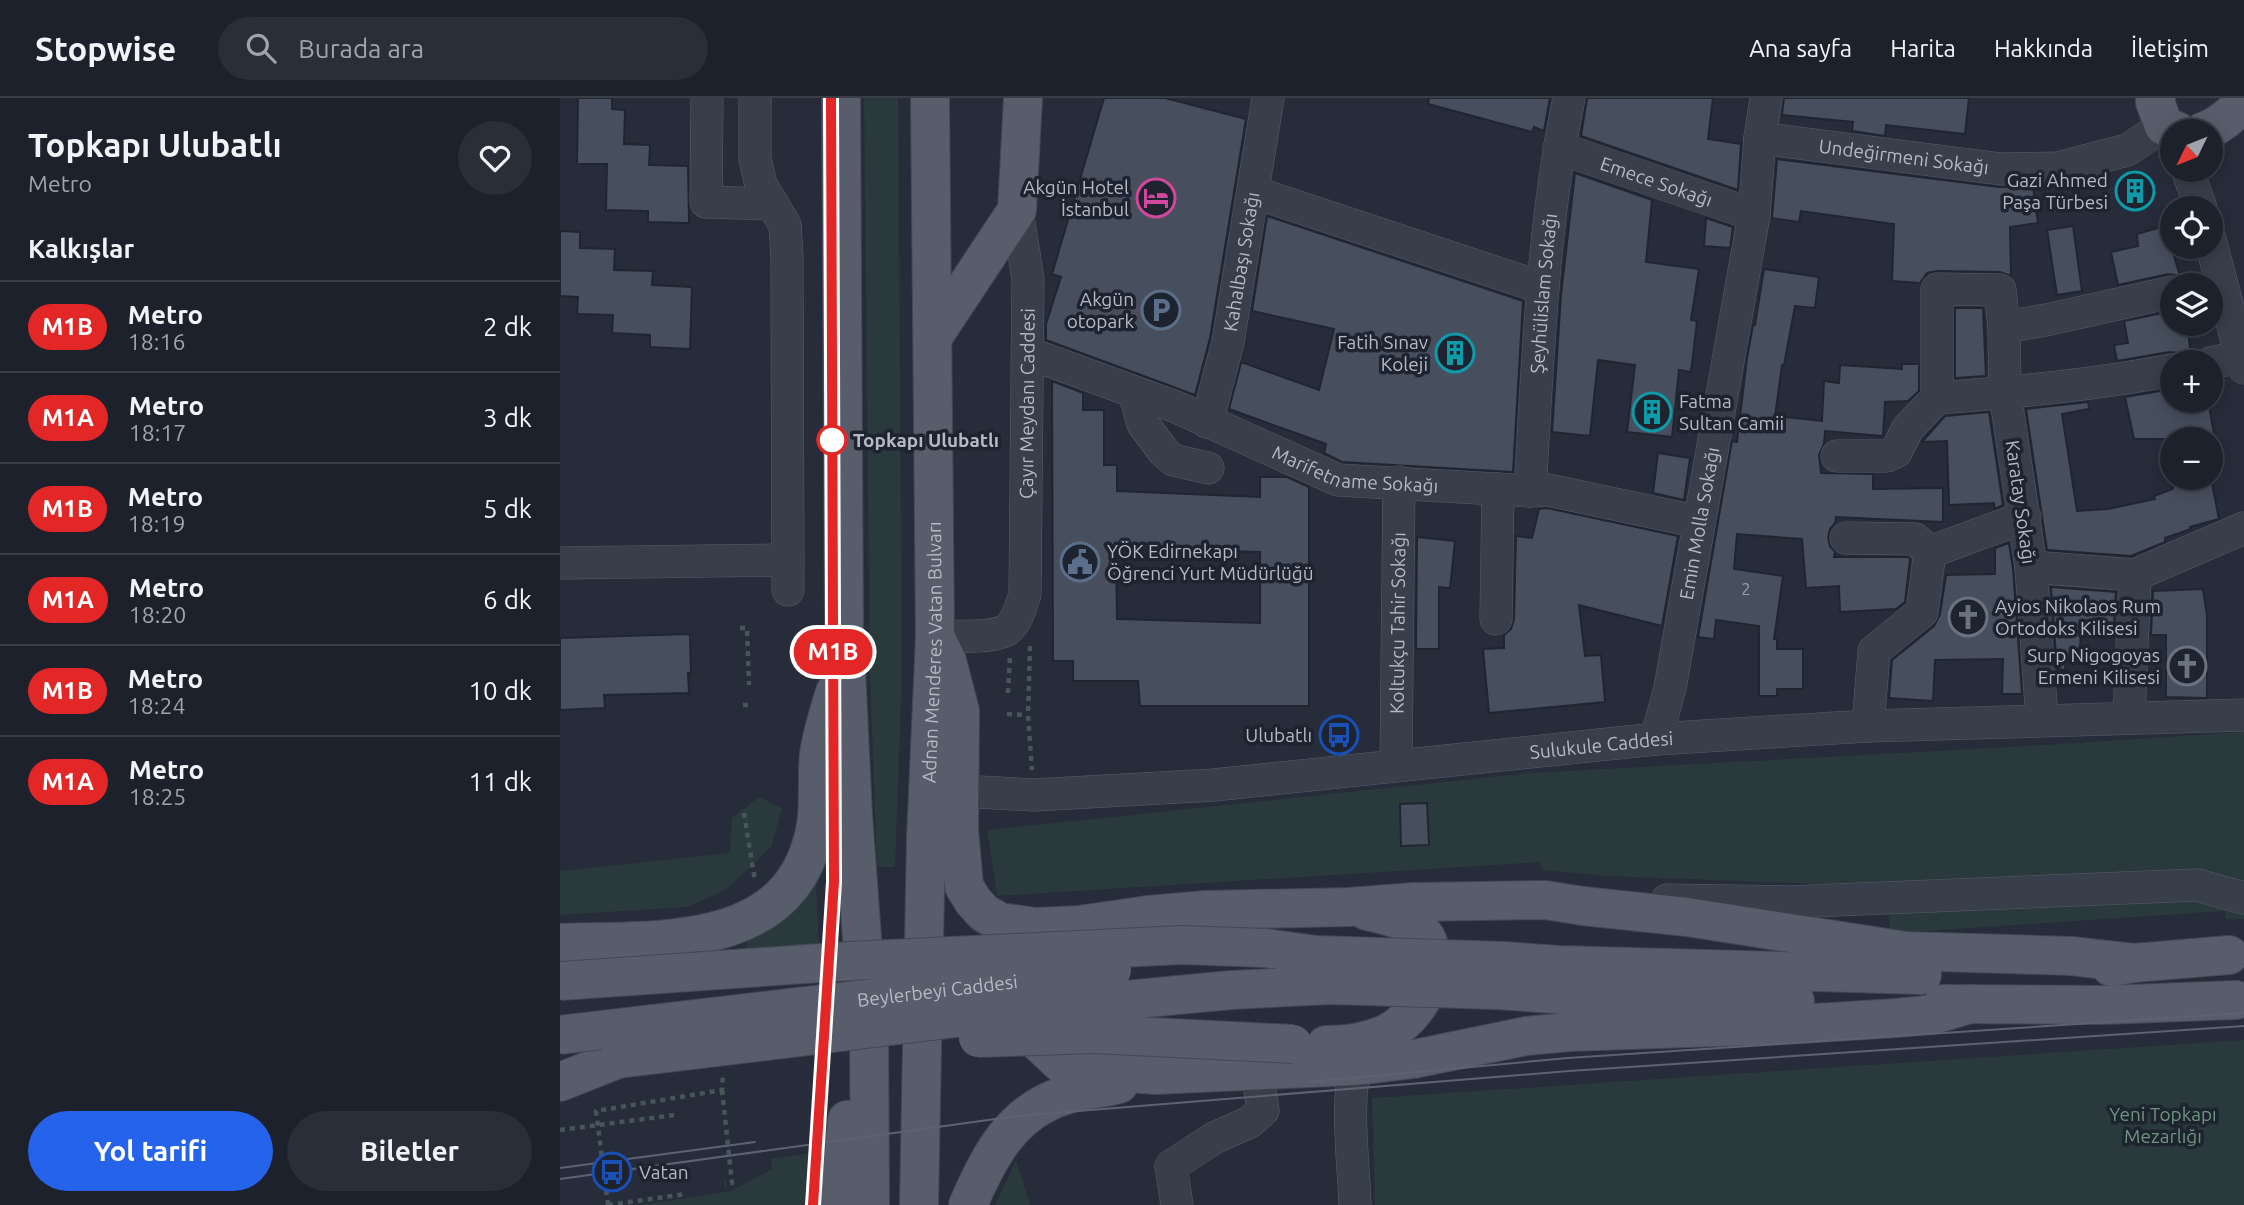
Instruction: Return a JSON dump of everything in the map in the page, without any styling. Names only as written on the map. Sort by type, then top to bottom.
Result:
[{"type":"main road","points":[[841,98],[845,668],[869,1033],[870,1205]]},
{"type":"main road","name":"Adnan Menderes Vatan Bulvarı","points":[[919,1205],[926,838],[935,636],[930,98]]},
{"type":"main road","name":"Çayır Meydanı Caddesi","points":[[1017,210],[1023,98]]},
{"type":"main road","points":[[2223,120],[2244,103]]},
{"type":"main road","points":[[933,337],[1017,210]]},
{"type":"main road","points":[[935,636],[947,661],[960,711],[961,861],[964,886],[984,913],[1000,922],[1035,927],[1079,925],[1206,910],[1545,900],[1687,917],[1906,951],[2071,956],[2134,963]]},
{"type":"main road","points":[[560,943],[659,939],[713,932],[738,925],[776,902],[801,868],[813,839],[818,808],[820,754],[835,691],[845,668]]},
{"type":"main road","points":[[746,1044],[775,1048],[825,1049],[965,1039],[1094,1034],[1343,1045],[1387,1033],[1404,1020],[1419,1003],[1429,984],[1432,962],[1425,937],[1411,925],[1349,907]]},
{"type":"main road","points":[[1079,925],[1051,935],[1038,944],[1022,961],[1017,986],[1025,1024],[1036,1040],[1063,1065],[1081,1069],[1156,1075],[1345,1067],[1415,1059],[1492,1042],[1548,1034],[1896,1018],[1936,1014],[1970,1004]]},
{"type":"main road","points":[[560,981],[757,966],[1129,946],[1226,946],[1265,948],[1500,976],[1567,995],[2103,1005],[2236,1000]]},
{"type":"main road","name":"Beylerbeyi Caddesi","points":[[560,1035],[1118,970],[1260,957],[1316,955]]},
{"type":"main road","points":[[560,1066],[1100,1001],[1278,986],[1500,976],[1559,965],[1937,975],[2047,975],[2134,963],[2229,955]]},
{"type":"main road","points":[[839,1205],[848,1107],[869,1033]]},
{"type":"main road","points":[[560,1082],[618,1059]]},
{"type":"main road","points":[[968,1205],[985,1169],[1023,1116],[1062,1096],[1156,1075]]},
{"type":"street","points":[[707,98],[706,202],[773,204]]},
{"type":"street","points":[[560,563],[788,575],[785,225],[761,185],[755,159],[755,98]]},
{"type":"street","name":"Kahalbaşı Sokağı","points":[[1207,422],[1228,342],[1268,98]]},
{"type":"street","name":"Şeyhülislam Sokağı","points":[[1530,491],[1543,288],[1559,148],[1569,98]]},
{"type":"street","name":"Emin Molla Sokağı","points":[[1656,739],[1670,688],[1754,215],[1766,98]]},
{"type":"street","name":"Undeğirmeni Sokağı","points":[[1760,138],[2001,169],[2059,168],[2127,150],[2163,116]]},
{"type":"street","name":"Emece Sokağı","points":[[1559,148],[1754,215]]},
{"type":"street","points":[[1252,192],[1543,288]]},
{"type":"street","name":"Çayır Meydanı Caddesi","points":[[935,636],[975,637],[1006,631],[1018,616],[1025,594],[1028,279],[1017,210]]},
{"type":"street","name":"Karatay Sokağı","points":[[1937,398],[1937,289],[2000,289],[2004,327],[2005,393],[2031,567],[2042,719]]},
{"type":"street","points":[[2004,327],[2160,295]]},
{"type":"street","points":[[2223,312],[2242,363],[2223,363]]},
{"type":"street","name":"Marifetname Sokağı","points":[[1028,353],[1177,407],[1338,480],[1548,490],[1699,522]]},
{"type":"street","points":[[1838,456],[1887,456],[1896,453],[1908,428],[1937,398],[2005,393],[2160,372]]},
{"type":"street","points":[[1134,392],[1143,424],[1164,452],[1172,460],[1208,468]]},
{"type":"street","name":"Koltukçu Tahir Sokağı","points":[[1396,765],[1399,482]]},
{"type":"street","points":[[1496,619],[1498,489]]},
{"type":"street","points":[[1930,552],[2025,517]]},
{"type":"street","points":[[2031,567],[2135,575],[2244,528]]},
{"type":"street","points":[[1846,538],[1915,539],[1930,552]]},
{"type":"street","points":[[1868,726],[1874,651],[1922,612],[1930,552]]},
{"type":"street","points":[[2129,718],[2135,575]]},
{"type":"street","name":"Sulukule Caddesi","points":[[960,791],[1034,795],[1214,785],[1656,739],[1868,726],[2244,715]]},
{"type":"street","points":[[1545,900],[1788,902],[2197,884],[2244,898]]},
{"type":"street","points":[[1345,1067],[1343,1077],[1351,1107],[1355,1205]]},
{"type":"street","points":[[1177,1205],[1171,1166],[1214,1138],[1250,1122],[1263,1110],[1257,1070]]},
{"type":"path","points":[[740,628],[747,628],[749,685]]},
{"type":"path","points":[[1020,644],[1030,645],[1028,715],[1034,795]]},
{"type":"path","points":[[1008,693],[1009,659]]},
{"type":"path","points":[[743,705],[750,705]]},
{"type":"path","points":[[1007,713],[1028,715]]},
{"type":"path","points":[[744,813],[755,882]]},
{"type":"path","points":[[722,1090],[732,1183],[725,1184]]},
{"type":"path","points":[[716,1115],[724,1114]]},
{"type":"path","points":[[560,1130],[675,1115]]},
{"type":"path","points":[[608,1205],[686,1194]]},
{"type":"green space","points":[[864,98],[898,98],[902,673],[895,867],[877,867],[870,676]]},
{"type":"green space","points":[[2244,732],[2244,919],[2226,919],[2225,911],[1892,931],[1889,924],[1891,884],[1850,885],[1607,876],[1542,870],[1540,862],[997,896],[987,830],[1531,773]]},
{"type":"green space","points":[[759,797],[782,808],[771,847],[726,890],[687,907],[560,915],[560,871],[730,853],[732,818]]},
{"type":"green space","points":[[810,881],[816,883],[819,946],[747,950],[747,936]]},
{"type":"green space","name":"Yeni Topkapı Mezarlığı","points":[[2244,1040],[2244,1205],[1375,1205],[1372,1098]]},
{"type":"green space","points":[[811,1153],[808,1205],[639,1205],[731,1191],[772,1169],[771,1159]]},
{"type":"green space","points":[[1016,1160],[1030,1205],[995,1205]]},
{"type":"building","points":[[578,98],[612,98],[612,109],[625,110],[624,144],[650,145],[649,165],[688,166],[689,223],[648,222],[648,211],[606,210],[607,164],[577,164]]},
{"type":"building","name":"Akgün Hotel İstanbul","points":[[1104,98],[1165,98],[1246,119],[1210,338],[1195,395],[1046,340],[1046,324],[1061,277],[1052,274]]},
{"type":"building","points":[[1429,98],[1550,98],[1544,131],[1534,127],[1532,132],[1428,104]]},
{"type":"building","points":[[1587,98],[1713,98],[1708,139],[1741,144],[1738,190],[1581,136]]},
{"type":"building","points":[[1784,98],[1969,98],[1965,134],[1886,125],[1885,136],[1852,131],[1853,122],[1782,115]]},
{"type":"building","points":[[1777,159],[1999,187],[2033,187],[2038,223],[2010,227],[2011,276],[2000,272],[1937,271],[1927,273],[1920,283],[1892,281],[1894,224],[1801,211],[1799,222],[1772,218]]},
{"type":"building","name":"Gazi Ahmed Paşa Türbesi","points":[[2134,171],[2145,175],[2151,185],[2149,196],[2135,208],[2120,197],[2118,185],[2124,175]]},
{"type":"building","points":[[1575,173],[1652,200],[1646,262],[1699,269],[1691,320],[1697,321],[1691,372],[1679,370],[1672,437],[1627,432],[1635,365],[1598,360],[1590,436],[1552,432],[1561,295]]},
{"type":"building","name":"Fatih Sınav Koleji","points":[[1267,216],[1523,301],[1513,472],[1342,462],[1324,453],[1326,444],[1229,409],[1241,363],[1319,390],[1334,329],[1252,311]]},
{"type":"building","points":[[1706,218],[1733,227],[1730,248],[1704,246]]},
{"type":"building","points":[[2073,226],[2082,291],[2057,295],[2047,230]]},
{"type":"building","points":[[2160,227],[2160,259],[2175,259],[2179,273],[2160,273],[2160,276],[2118,285],[2111,252],[2138,246],[2137,234]]},
{"type":"building","points":[[560,231],[580,232],[580,248],[615,249],[614,270],[653,271],[652,285],[692,287],[690,349],[650,347],[650,335],[612,333],[613,315],[577,314],[578,297],[560,296]]},
{"type":"building","points":[[1764,269],[1819,277],[1815,308],[1795,306],[1782,365],[1775,416],[1822,421],[1824,381],[1839,383],[1840,365],[1902,369],[1902,364],[1919,364],[1919,391],[1908,401],[1885,402],[1883,436],[1825,431],[1824,444],[1819,455],[1821,473],[1873,474],[1873,489],[1943,488],[1943,522],[1836,517],[1830,529],[1828,538],[1835,552],[1834,557],[1910,559],[1905,602],[1896,609],[1840,612],[1839,586],[1806,588],[1802,539],[1737,534],[1734,569],[1783,576],[1774,639],[1777,639],[1777,649],[1803,649],[1803,689],[1777,689],[1777,696],[1759,696],[1759,626],[1716,620],[1714,639],[1698,637],[1732,441],[1737,442],[1747,358]]},
{"type":"building","points":[[1955,308],[1983,308],[1986,376],[1955,378]]},
{"type":"building","points":[[2160,314],[2160,336],[2189,336],[2190,350],[2160,350],[2160,354],[2117,361],[2114,345],[2128,343],[2124,321]]},
{"type":"building","points":[[1052,381],[1083,393],[1083,410],[1104,410],[1104,465],[1117,465],[1117,491],[1260,497],[1260,477],[1287,477],[1309,487],[1309,706],[1140,706],[1138,681],[1073,681],[1073,661],[1053,661]],"holes":[[[1116,550],[1260,552],[1260,623],[1117,619]]]},
{"type":"building","points":[[2160,391],[2160,413],[2210,413],[2213,427],[2160,427],[2160,439],[2134,439],[2125,397]]},
{"type":"building","points":[[2088,402],[2089,409],[2062,414],[2077,511],[2108,509],[2155,499],[2154,496],[2170,490],[2213,490],[2219,519],[2190,527],[2191,529],[2165,538],[2165,542],[2131,556],[2047,550],[2026,409]]},
{"type":"building","points":[[1989,412],[2003,505],[1995,509],[1994,503],[1949,505],[1947,441],[1922,442],[1945,416]]},
{"type":"building","points":[[1658,453],[1690,458],[1684,500],[1653,493]]},
{"type":"building","points":[[1547,508],[1678,536],[1662,626],[1579,605],[1585,656],[1601,655],[1605,702],[1489,713],[1483,649],[1504,648],[1504,635],[1511,629],[1514,619],[1516,536],[1532,538],[1539,509]]},
{"type":"building","points":[[1417,537],[1455,541],[1450,588],[1439,587],[1439,649],[1416,649]]},
{"type":"building","points":[[2009,543],[2022,694],[2002,694],[2003,659],[1935,660],[1933,701],[1889,698],[1892,660],[1934,626],[1940,614],[1946,575],[1995,574],[1995,548]]},
{"type":"building","points":[[2051,587],[2116,592],[2114,625],[2082,622],[2079,659],[2066,658],[2065,670],[2057,669]]},
{"type":"building","name":"Surp Nigogoyas Ermeni Kilisesi","points":[[2203,589],[2207,616],[2207,698],[2166,697],[2166,635],[2151,635],[2153,591]]},
{"type":"building","points":[[690,634],[689,693],[604,695],[605,708],[560,710],[560,638]]},
{"type":"building","points":[[1427,803],[1429,845],[1401,846],[1400,804]]},
{"type":"tram line","points":[[1309,1082],[1568,1058],[2244,1013]]},
{"type":"tram line","points":[[560,1179],[1017,1116],[1569,1071],[2244,1026]]},
{"type":"tram line","points":[[560,1168],[755,1142]]},
{"type":"metro line","name":"M1B","points":[[813,1205],[834,882],[831,98]]},
{"type":"place","name":"Gazi Ahmed Paşa Türbesi","points":[[2135,191]]},
{"type":"place","name":"Akgün Hotel İstanbul","points":[[1156,198]]},
{"type":"place","name":"Akgün otopark","points":[[1161,310]]},
{"type":"place","name":"Fatih Sınav Koleji","points":[[1455,353]]},
{"type":"place","name":"Fatma Sultan Camii","points":[[1652,412]]},
{"type":"place","name":"Topkapı Ulubatlı","points":[[832,440]]},
{"type":"place","name":"YÖK Edirnekapı Öğrenci Yurt Müdürlüğü","points":[[1080,562]]},
{"type":"place","name":"Ayios Nikolaos Rum Ortodoks Kilisesi","points":[[1968,617]]},
{"type":"place","name":"Surp Nigogoyas Ermeni Kilisesi","points":[[2187,666]]},
{"type":"place","name":"Ulubatlı","points":[[1339,735]]},
{"type":"place","name":"Vatan","points":[[612,1172]]}]
